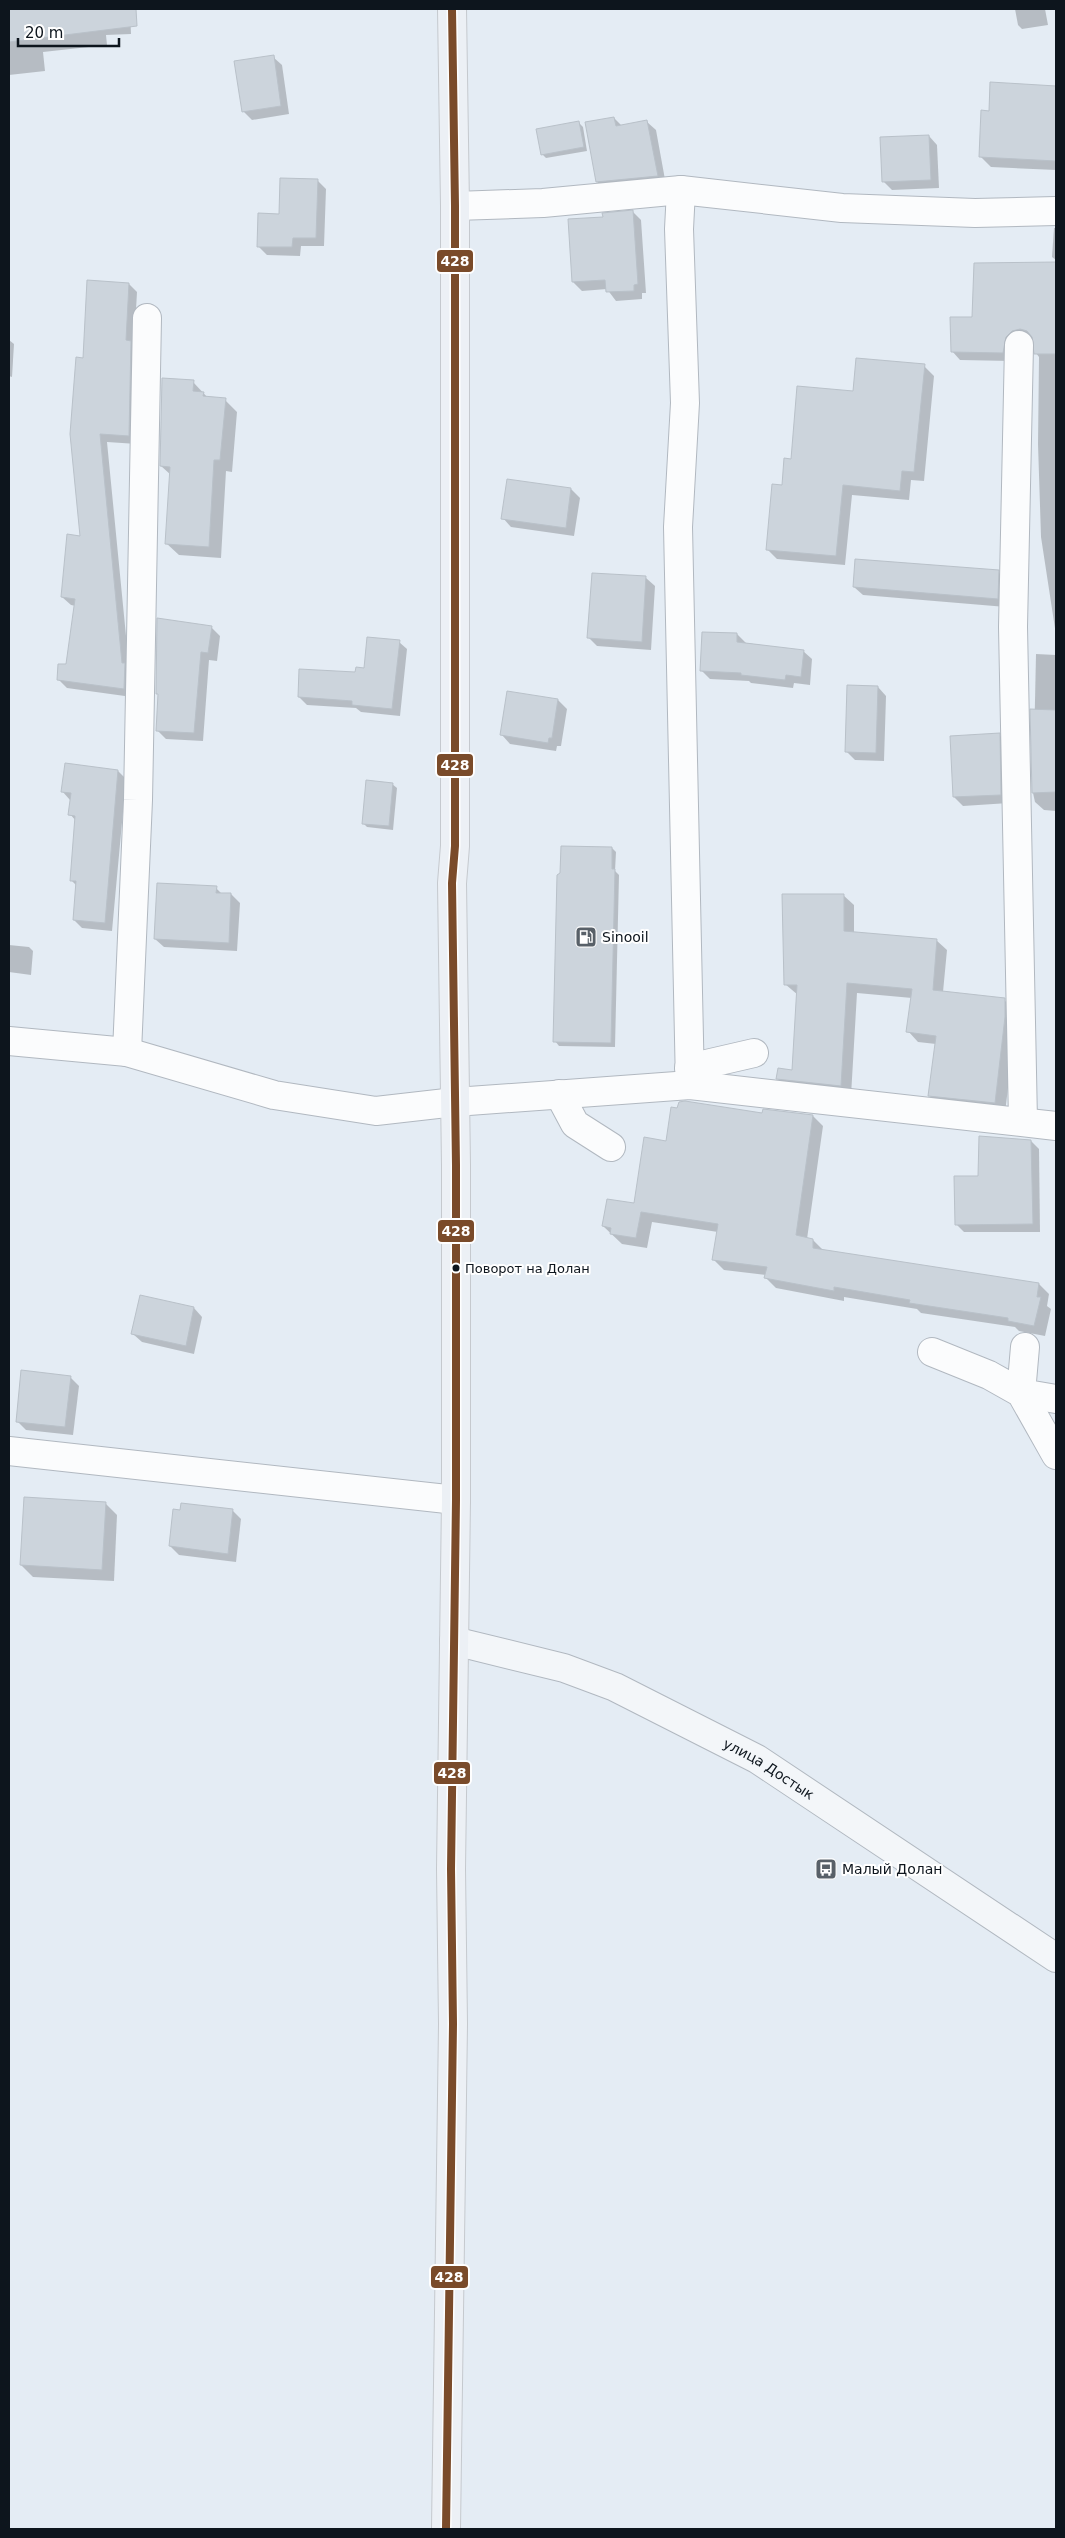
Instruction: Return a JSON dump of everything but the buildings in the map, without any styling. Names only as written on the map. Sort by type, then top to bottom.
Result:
[{"type":"main road","points":[[446,2529],[453,2024],[451,1869],[456,1500],[455,1102],[452,883],[455,826],[455,206],[452,9]]},
{"type":"main road","name":"улица Достык","points":[[454,1640],[564,1668],[615,1686],[757,1759],[1056,1958]]},
{"type":"street","points":[[455,206],[543,203],[681,190],[842,208],[975,213],[1056,210]]},
{"type":"street","points":[[681,190],[679,229],[685,402],[678,527],[690,1076]]},
{"type":"street","points":[[127,1052],[138,800],[147,318]]},
{"type":"street","points":[[1019,345],[1013,627],[1023,1121]]},
{"type":"street","points":[[9,1041],[127,1052],[274,1094],[376,1111],[455,1102],[559,1094],[690,1076],[754,1053]]},
{"type":"street","points":[[690,1076],[1056,1126]]},
{"type":"street","points":[[559,1094],[574,1124],[611,1146]]},
{"type":"street","points":[[1025,1347],[1021,1393],[1056,1455]]},
{"type":"street","points":[[932,1352],[989,1375],[1021,1393],[1056,1399]]},
{"type":"street","points":[[9,1451],[456,1500]]},
{"type":"transit line","name":"428","points":[[446,2529],[453,2024],[451,1869],[456,1500],[456,1165],[452,883],[455,846],[455,206],[452,9]]},
{"type":"place","name":"Sinooil","points":[[586,937]]},
{"type":"place","name":"Поворот на Долан","points":[[456,1268]]},
{"type":"place","name":"Малый Долан","points":[[826,1869]]}]
